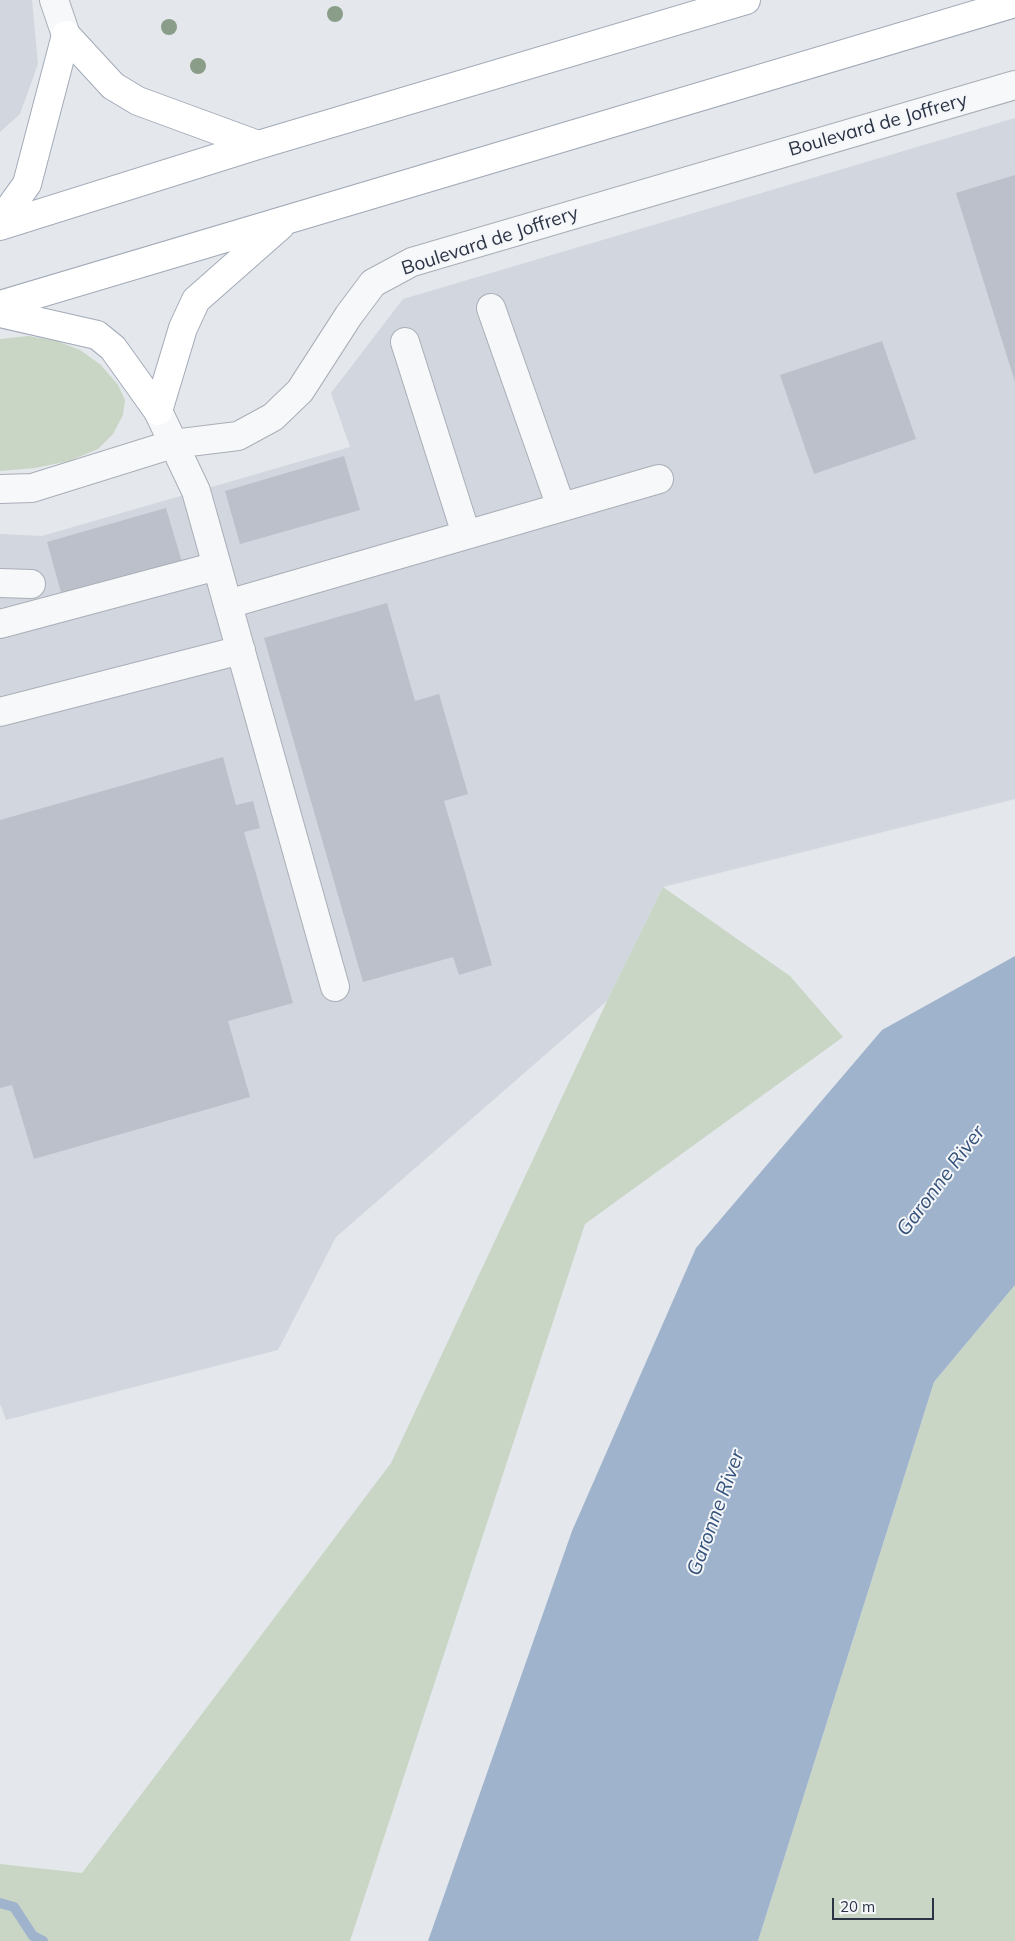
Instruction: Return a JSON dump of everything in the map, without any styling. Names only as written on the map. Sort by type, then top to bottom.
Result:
[{"type":"main road","points":[[0,224],[746,0]]},
{"type":"main road","points":[[0,305],[1015,3]]},
{"type":"main road","points":[[66,35],[113,86],[138,101],[258,145]]},
{"type":"main road","points":[[0,224],[27,184],[66,35]]},
{"type":"main road","points":[[158,410],[184,328],[196,300],[285,221]]},
{"type":"main road","points":[[0,313],[97,335],[113,348],[158,410]]},
{"type":"street","points":[[54,0],[66,35]]},
{"type":"street","name":"Boulevard de Joffrery","points":[[0,489],[32,488],[172,444],[238,436],[272,417],[300,390],[348,315],[373,283],[412,262],[1015,85]]},
{"type":"street","points":[[491,308],[561,507]]},
{"type":"street","points":[[405,342],[466,534]]},
{"type":"street","points":[[158,410],[172,444],[196,491],[335,986]]},
{"type":"street","points":[[228,604],[659,479]]},
{"type":"street","points":[[0,624],[217,566]]},
{"type":"street","points":[[0,583],[31,584]]},
{"type":"street","points":[[0,712],[241,650]]},
{"type":"shaded area","points":[[0,0],[32,0],[38,64],[20,114],[0,132]]},
{"type":"shaded area","points":[[1015,118],[1015,799],[663,887],[607,1001],[336,1237],[278,1350],[6,1420],[0,1404],[0,534],[42,536],[350,447],[331,393],[403,299]]},
{"type":"green space","points":[[28,336],[57,341],[80,350],[101,365],[118,385],[125,400],[123,415],[113,434],[98,449],[69,461],[35,468],[0,471],[0,339]]},
{"type":"green space","points":[[663,887],[790,976],[843,1037],[585,1224],[350,1941],[0,1941],[0,1864],[82,1873],[391,1463],[607,1001]]},
{"type":"green space","points":[[1015,1285],[1015,1941],[758,1941],[934,1382]]},
{"type":"water","name":"Garonne River","points":[[1015,956],[1015,1285],[934,1382],[758,1941],[428,1941],[572,1531],[696,1248],[882,1030]]},
{"type":"building","points":[[1015,175],[1015,382],[956,193]]},
{"type":"building","points":[[882,341],[916,439],[814,474],[780,375]]},
{"type":"building","points":[[344,456],[360,510],[240,544],[225,491]]},
{"type":"building","points":[[166,508],[182,562],[62,596],[47,542]]},
{"type":"building","points":[[387,603],[415,701],[439,694],[468,794],[444,801],[492,965],[459,975],[453,957],[363,982],[264,638]]},
{"type":"building","points":[[223,757],[236,805],[253,801],[260,828],[244,832],[293,1003],[228,1021],[250,1097],[34,1159],[12,1085],[0,1088],[0,820]]},
{"type":"waterway","points":[[0,1903],[14,1907],[33,1936],[43,1941]]}]
